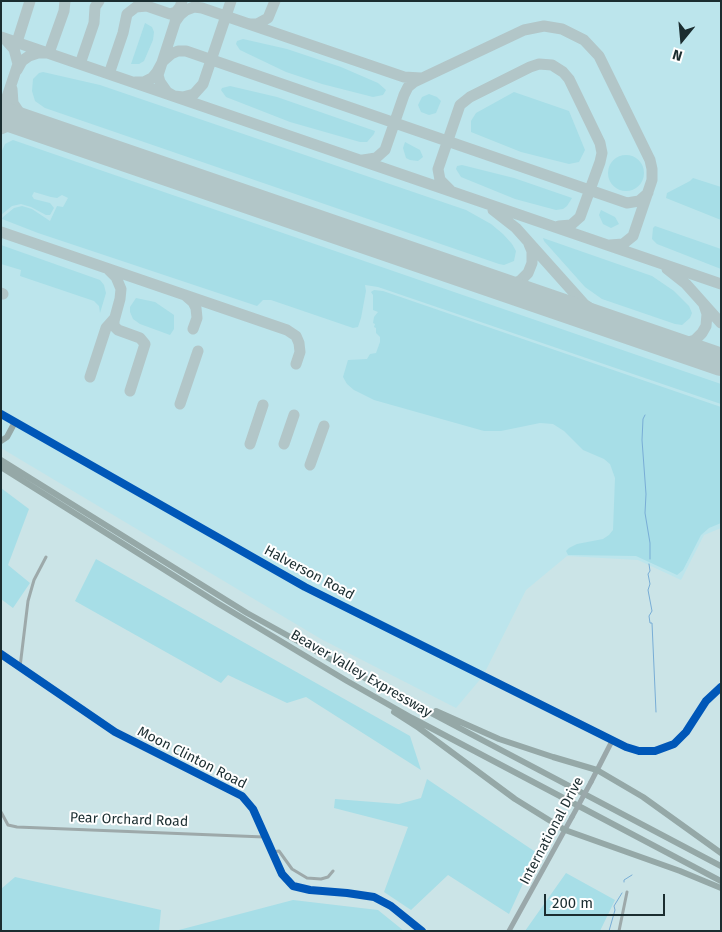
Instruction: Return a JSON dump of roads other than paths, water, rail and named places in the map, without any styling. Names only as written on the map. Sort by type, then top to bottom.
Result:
[{"type":"highway","points":[[1,441],[7,436],[15,422]]},
{"type":"highway","name":"Beaver Valley Expressway","points":[[1,460],[209,591],[340,665],[721,866]]},
{"type":"highway","name":"Beaver Valley Expressway","points":[[1,467],[219,604],[347,681],[412,718],[721,881]]},
{"type":"highway","points":[[340,665],[490,736],[597,770],[643,797],[721,853]]},
{"type":"highway","points":[[347,681],[419,728],[515,799],[565,830],[680,871],[721,888]]},
{"type":"street","name":"Halverson Road","points":[[1,414],[305,587],[626,748],[655,751],[668,747],[682,736],[706,701],[721,687]]},
{"type":"street","points":[[20,668],[28,601],[34,580],[46,557]]},
{"type":"street","name":"Moon Clinton Road","points":[[1,654],[115,732],[240,794],[253,809],[284,878],[293,886],[374,898],[391,906],[422,931]]},
{"type":"street","name":"International Drive","points":[[509,931],[612,741]]},
{"type":"street","name":"Pear Orchard Road","points":[[1,812],[8,825],[17,827],[264,836]]},
{"type":"street","points":[[271,852],[280,851],[292,869],[307,878],[321,879],[328,877],[333,872]]},
{"type":"street","points":[[619,931],[627,892]]},
{"type":"waterway","points":[[645,415],[643,419],[642,440],[646,494],[645,513],[650,543],[650,559]]},
{"type":"waterway","points":[[649,564],[650,584],[648,590],[652,611],[649,616],[650,623],[652,623],[656,712]]},
{"type":"waterway","points":[[624,882],[624,880],[632,875]]},
{"type":"waterway","points":[[609,931],[615,910],[614,906],[622,893]]}]
